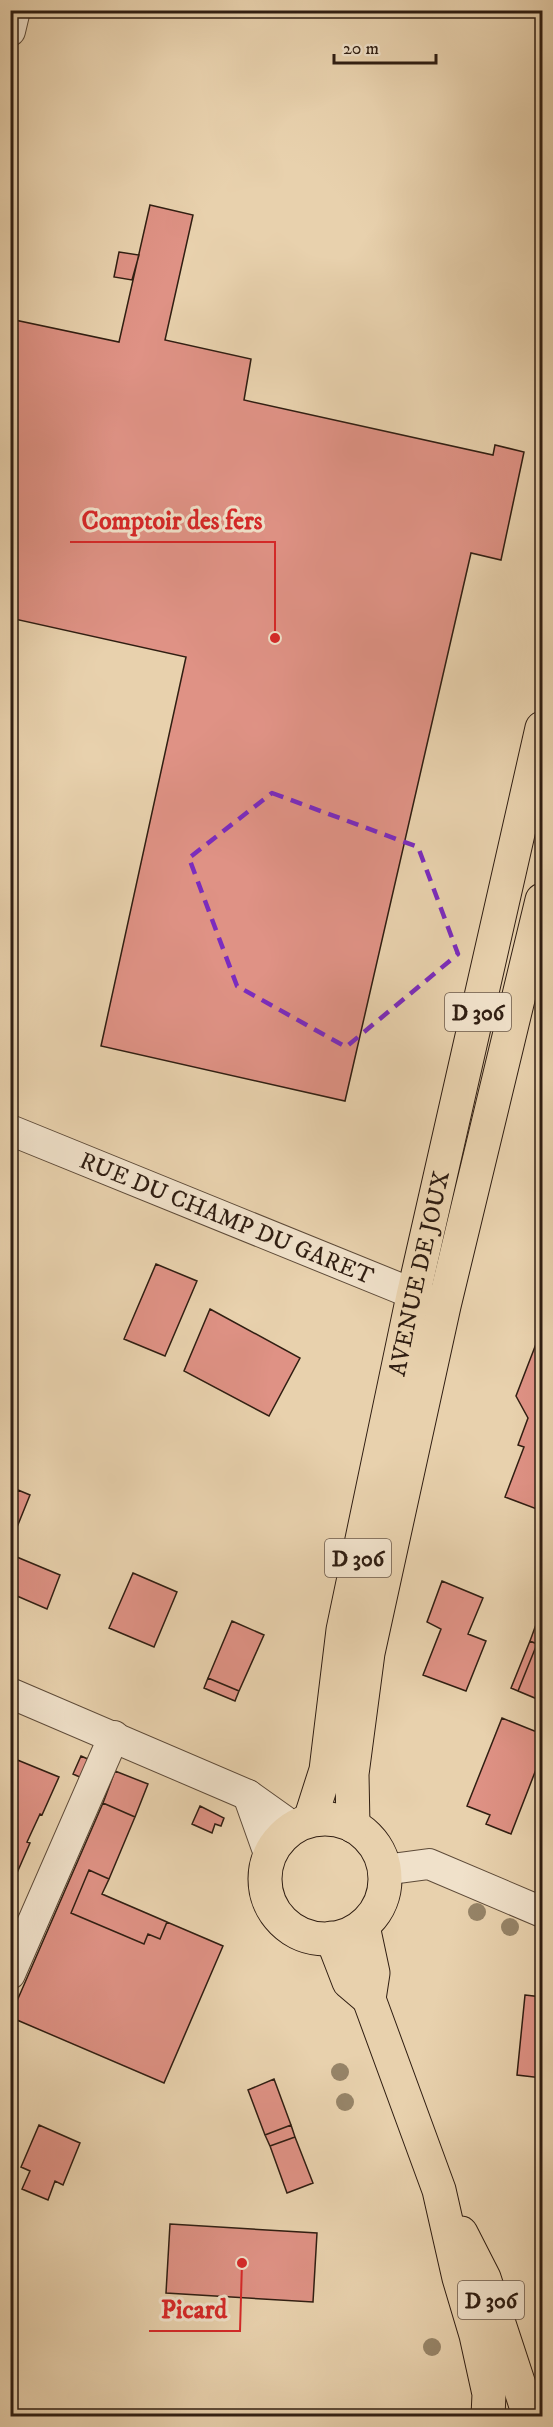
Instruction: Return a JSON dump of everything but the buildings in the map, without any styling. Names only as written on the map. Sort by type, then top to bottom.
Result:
[{"type":"main road","name":"AVENUE DE JOUX","points":[[302,1824],[326,1770],[343,1630],[413,1296],[543,728]]},
{"type":"main road","name":"AVENUE DE JOUX","points":[[353,1826],[352,1774],[368,1653],[444,1306],[543,900]]},
{"type":"main road","points":[[325,1818],[340,1820],[353,1826],[368,1837],[379,1852],[384,1870],[384,1890],[376,1910],[363,1926],[348,1934],[332,1938],[315,1938],[298,1933],[283,1922],[272,1908],[266,1891],[265,1872],[269,1854],[279,1839],[302,1824],[325,1818]]},
{"type":"main road","name":"D 306","points":[[363,1926],[373,1972],[369,1999],[439,2190],[484,2278],[527,2409],[527,2416]]},
{"type":"main road","name":"D 306","points":[[332,1938],[349,1982],[369,1999]]},
{"type":"main road","name":"D 306","points":[[439,2190],[489,2394],[488,2416]]},
{"type":"street","points":[[10,31],[15,10]]},
{"type":"street","name":"RUE DU CHAMP DU GARET","points":[[10,1130],[413,1296],[444,1306]]},
{"type":"street","points":[[10,1693],[248,1795],[302,1824]]},
{"type":"street","points":[[10,1974],[114,1736]]},
{"type":"street","points":[[248,1795],[269,1854]]},
{"type":"street","points":[[384,1870],[429,1864],[543,1912]]},
{"type":"highlighted area","points":[[272,793],[418,847],[458,954],[346,1047],[237,986],[189,858]]},
{"type":"place","name":"Comptoir des fers","points":[[275,638]]},
{"type":"place","name":"Picard","points":[[242,2263]]}]
